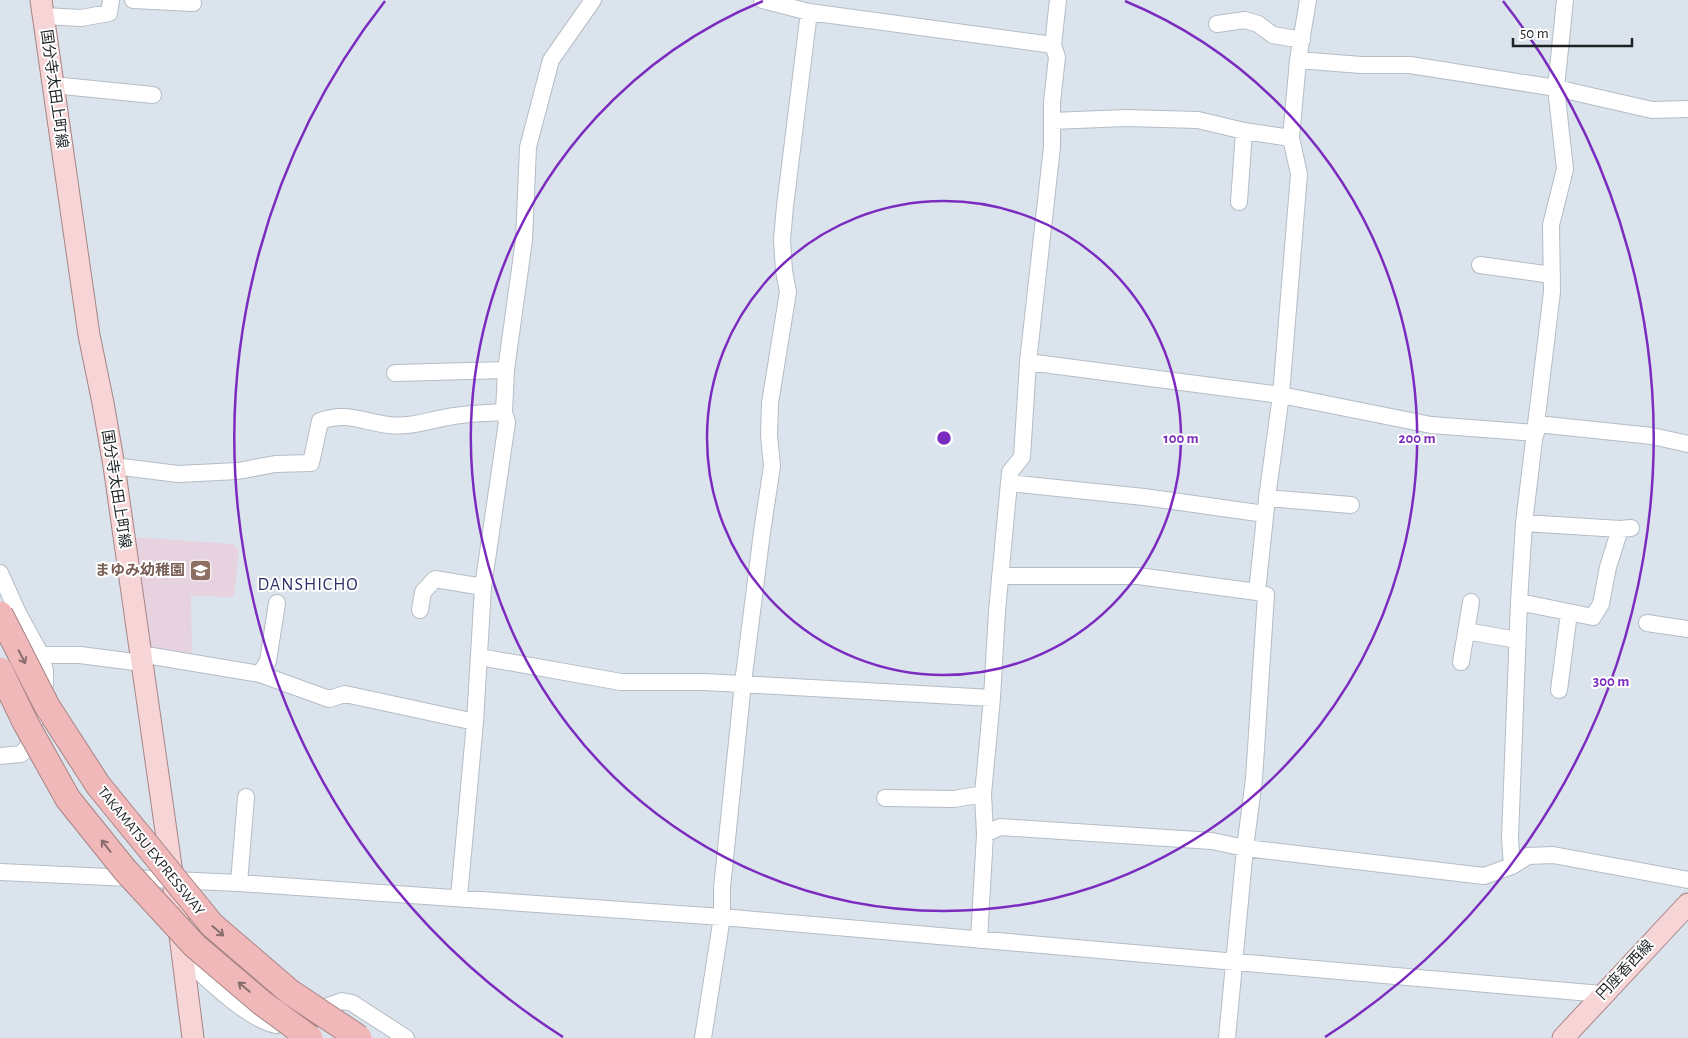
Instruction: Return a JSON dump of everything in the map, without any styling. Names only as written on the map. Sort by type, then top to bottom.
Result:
[{"type":"highway","name":"TAKAMATSU EXPRESSWAY","points":[[0,614],[47,706],[98,785],[212,926],[290,992],[359,1038]]},
{"type":"highway","name":"TAKAMATSU EXPRESSWAY","points":[[0,670],[25,722],[68,799],[125,870],[195,946],[262,1003],[310,1038]]},
{"type":"main road","name":"国分寺太田上町線","points":[[43,8],[89,335],[114,466],[173,880],[193,1038]]},
{"type":"main road","name":"円座香西線","points":[[1563,1038],[1688,904]]},
{"type":"street","points":[[43,8],[81,18],[110,13],[111,0]]},
{"type":"street","points":[[133,0],[193,2]]},
{"type":"street","points":[[459,897],[475,722],[483,587],[507,422],[504,412],[506,370],[524,240],[528,147],[551,60],[593,0]]},
{"type":"street","points":[[762,0],[809,12],[1053,45]]},
{"type":"street","points":[[979,940],[985,834],[982,794],[992,698],[1000,576],[1010,472],[1022,457],[1028,362],[1052,147],[1052,102],[1057,57],[1053,45],[1058,0]]},
{"type":"street","points":[[1257,592],[1281,395],[1299,174],[1291,138],[1298,60],[1308,0]]},
{"type":"street","points":[[1512,866],[1510,838],[1517,640],[1524,524],[1537,429],[1552,292],[1551,225],[1565,169],[1556,88],[1564,0]]},
{"type":"street","points":[[703,1038],[722,917],[722,888],[743,684],[772,466],[769,435],[770,403],[788,292],[784,271],[782,240],[809,12]]},
{"type":"street","points":[[1217,24],[1244,20],[1258,24],[1272,35],[1302,40]]},
{"type":"street","points":[[1298,60],[1361,65],[1410,65],[1556,88],[1652,110],[1688,109]]},
{"type":"street","points":[[53,84],[153,95]]},
{"type":"street","points":[[1052,121],[1126,118],[1198,120],[1244,131],[1291,138]]},
{"type":"street","points":[[1238,202],[1244,131]]},
{"type":"street","points":[[1480,265],[1552,275]]},
{"type":"street","points":[[1028,362],[1281,395],[1431,425],[1652,436],[1688,444]]},
{"type":"street","points":[[395,372],[506,370]]},
{"type":"street","points":[[114,466],[178,474],[238,471],[275,464],[311,463],[320,421],[333,416],[360,418],[389,426],[416,424],[455,416],[504,412]]},
{"type":"street","points":[[1009,483],[1144,497],[1266,506],[1351,505]]},
{"type":"street","points":[[1519,602],[1593,617],[1601,604],[1608,567],[1625,529],[1524,524]]},
{"type":"street","points":[[0,574],[18,613],[41,655],[45,671],[45,684],[28,748],[21,754],[0,756]]},
{"type":"street","points":[[1000,576],[1138,576],[1257,592],[1266,595],[1254,779],[1245,848],[1227,1038]]},
{"type":"street","points":[[420,610],[423,592],[435,579],[483,587]]},
{"type":"street","points":[[1461,662],[1471,602]]},
{"type":"street","points":[[260,674],[268,660],[277,603]]},
{"type":"street","points":[[1559,690],[1569,613]]},
{"type":"street","points":[[1647,624],[1688,629]]},
{"type":"street","points":[[1466,631],[1517,640]]},
{"type":"street","points":[[41,655],[141,658],[260,674],[329,699],[346,694],[475,722]]},
{"type":"street","points":[[480,657],[621,682],[704,682],[992,698]]},
{"type":"street","points":[[885,798],[954,799],[982,794]]},
{"type":"street","points":[[239,882],[246,796]]},
{"type":"street","points":[[985,834],[1000,827],[1212,841],[1245,848],[1484,876],[1512,866],[1528,856],[1553,855],[1688,880]]},
{"type":"street","points":[[0,872],[239,882],[722,917],[1602,994]]},
{"type":"street","points":[[182,957],[222,993],[265,1023],[276,1025],[342,1001],[352,1004],[406,1038]]},
{"type":"shaded area","points":[[132,537],[233,544],[239,549],[234,597],[191,596],[192,656],[147,651]]},
{"type":"place","name":"まゆみ幼稚園","points":[[201,570]]},
{"type":"district","name":"DANSHICHO","points":[[308,585]]}]
